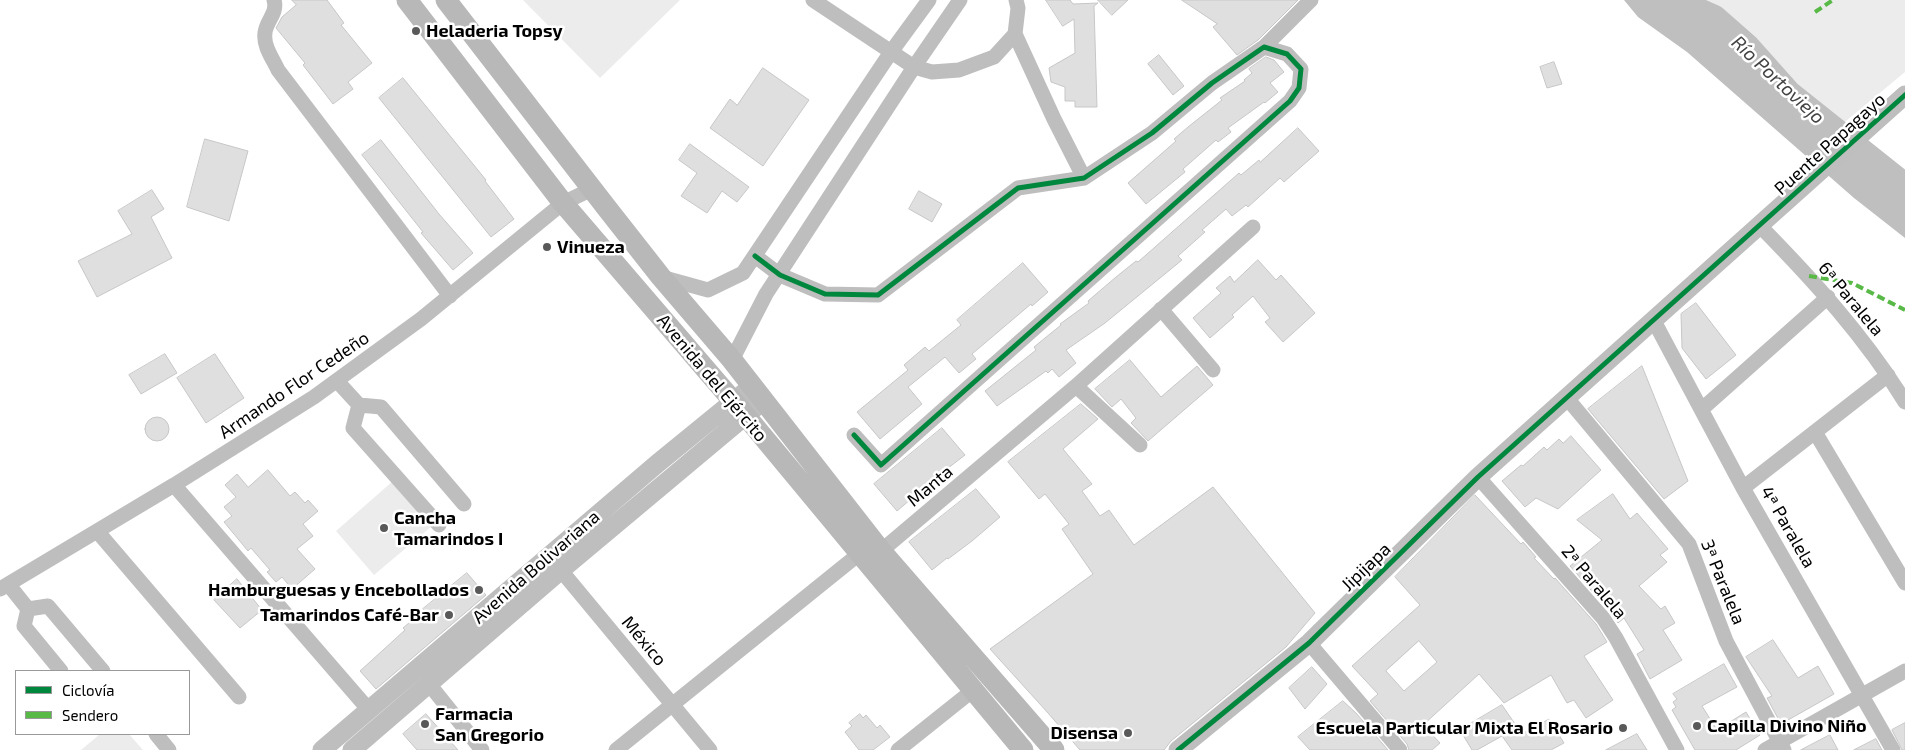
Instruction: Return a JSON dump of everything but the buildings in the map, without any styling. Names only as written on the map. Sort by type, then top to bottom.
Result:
[{"type":"main road","name":"Avenida del Ejército","points":[[407,0],[564,203],[1023,750]]},
{"type":"main road","name":"Avenida del Ejército","points":[[446,0],[661,277],[732,360],[881,551],[1054,750]]},
{"type":"street","points":[[274,0],[276,5],[264,36],[266,45],[278,70],[450,296]]},
{"type":"street","points":[[812,0],[914,67],[932,72],[959,70],[994,57],[1014,34],[1018,8],[1016,0]]},
{"type":"street","points":[[661,277],[708,290],[743,273],[891,52],[929,0]]},
{"type":"street","points":[[732,360],[766,294],[960,0]]},
{"type":"street","points":[[755,256],[780,274],[825,294],[878,294],[1018,188],[1084,178],[1152,133],[1212,83],[1264,47],[1311,0]]},
{"type":"street","points":[[1014,34],[1084,178]]},
{"type":"street","points":[[854,435],[881,465],[1290,101],[1299,88],[1301,69],[1287,54],[1264,47]]},
{"type":"street","name":"Puente Papagayo","points":[[1654,321],[1902,98]]},
{"type":"street","name":"Armando Flor Cedeño","points":[[4,586],[174,485],[337,381],[450,296],[564,203],[592,188]]},
{"type":"street","name":"6ª Paralela","points":[[1760,226],[1828,297],[1888,375],[1905,402]]},
{"type":"street","name":"Manta","points":[[881,551],[1076,386],[1253,227]]},
{"type":"street","points":[[1702,409],[1828,297]]},
{"type":"street","points":[[1161,309],[1213,370]]},
{"type":"street","name":"Jipijapa","points":[[1178,750],[1308,643],[1478,477],[1654,321]]},
{"type":"street","name":"4ª Paralela","points":[[1654,321],[1743,488],[1893,750]]},
{"type":"street","points":[[1743,488],[1888,375]]},
{"type":"street","points":[[337,381],[359,406],[381,407],[464,504]]},
{"type":"street","points":[[1076,386],[1140,445]]},
{"type":"street","name":"Avenida Bolivariana","points":[[322,750],[369,710],[555,563],[757,394]]},
{"type":"street","name":"3ª Paralela","points":[[1566,397],[1689,544],[1726,641],[1782,746]]},
{"type":"street","points":[[359,406],[353,428],[439,525]]},
{"type":"street","points":[[1815,432],[1905,583]]},
{"type":"street","name":"2ª Paralela","points":[[1478,477],[1603,618],[1616,638],[1677,750]]},
{"type":"street","points":[[174,485],[369,710]]},
{"type":"street","points":[[97,531],[239,697]]},
{"type":"street","points":[[616,750],[859,554],[881,551]]},
{"type":"street","name":"Avenida Bolivariana","points":[[352,750],[429,684],[555,563]]},
{"type":"street","name":"México","points":[[555,563],[710,750]]},
{"type":"street","points":[[4,586],[28,609]]},
{"type":"street","points":[[28,609],[48,606],[102,670]]},
{"type":"street","points":[[28,609],[24,626],[60,670]]},
{"type":"street","points":[[1308,643],[1400,750]]},
{"type":"street","points":[[1765,750],[1782,746],[1862,694],[1905,671]]},
{"type":"street","points":[[429,684],[482,750]]},
{"type":"street","points":[[898,750],[972,690]]},
{"type":"street","points":[[157,735],[170,750]]},
{"type":"shaded area","points":[[523,0],[680,0],[600,78]]},
{"type":"shaded area","points":[[1624,0],[1690,0],[1712,11],[1730,48],[1818,129],[1905,197],[1905,238],[1854,198],[1687,52],[1638,17]]},
{"type":"shaded area","points":[[1674,0],[1905,0],[1905,72],[1834,131],[1712,28]]},
{"type":"shaded area","name":"Cancha Tamarindos I","points":[[393,481],[432,526],[374,575],[336,531]]},
{"type":"shaded area","points":[[99,735],[130,735],[143,750],[81,750]]},
{"type":"waterway","name":"Río Portoviejo","points":[[1670,0],[1713,19],[1746,48],[1787,94],[1905,188]]},
{"type":"marked path","points":[[1815,12],[1833,0]]},
{"type":"marked path","points":[[1809,276],[1852,283],[1905,310]]},
{"type":"cycle path","points":[[755,256],[780,275],[825,294],[878,295],[1018,188],[1084,178],[1152,133],[1212,83],[1264,47],[1287,54],[1301,69],[1299,88],[1290,101],[881,465],[854,435]]},
{"type":"cycle path","points":[[1178,750],[1309,643],[1478,477],[1905,95]]},
{"type":"place","name":"Heladeria Topsy","points":[[416,31]]},
{"type":"place","name":"Vinueza","points":[[547,247]]},
{"type":"place","name":"Cancha Tamarindos I","points":[[384,528]]},
{"type":"place","name":"Hamburguesas y Encebollados","points":[[479,590]]},
{"type":"place","name":"Tamarindos Café-Bar","points":[[449,615]]},
{"type":"place","name":"Farmacia San Gregorio","points":[[425,724]]},
{"type":"place","name":"Capilla Divino Niño","points":[[1697,726]]},
{"type":"place","name":"Escuela Particular Mixta El Rosario","points":[[1623,728]]},
{"type":"place","name":"Disensa","points":[[1128,733]]}]
